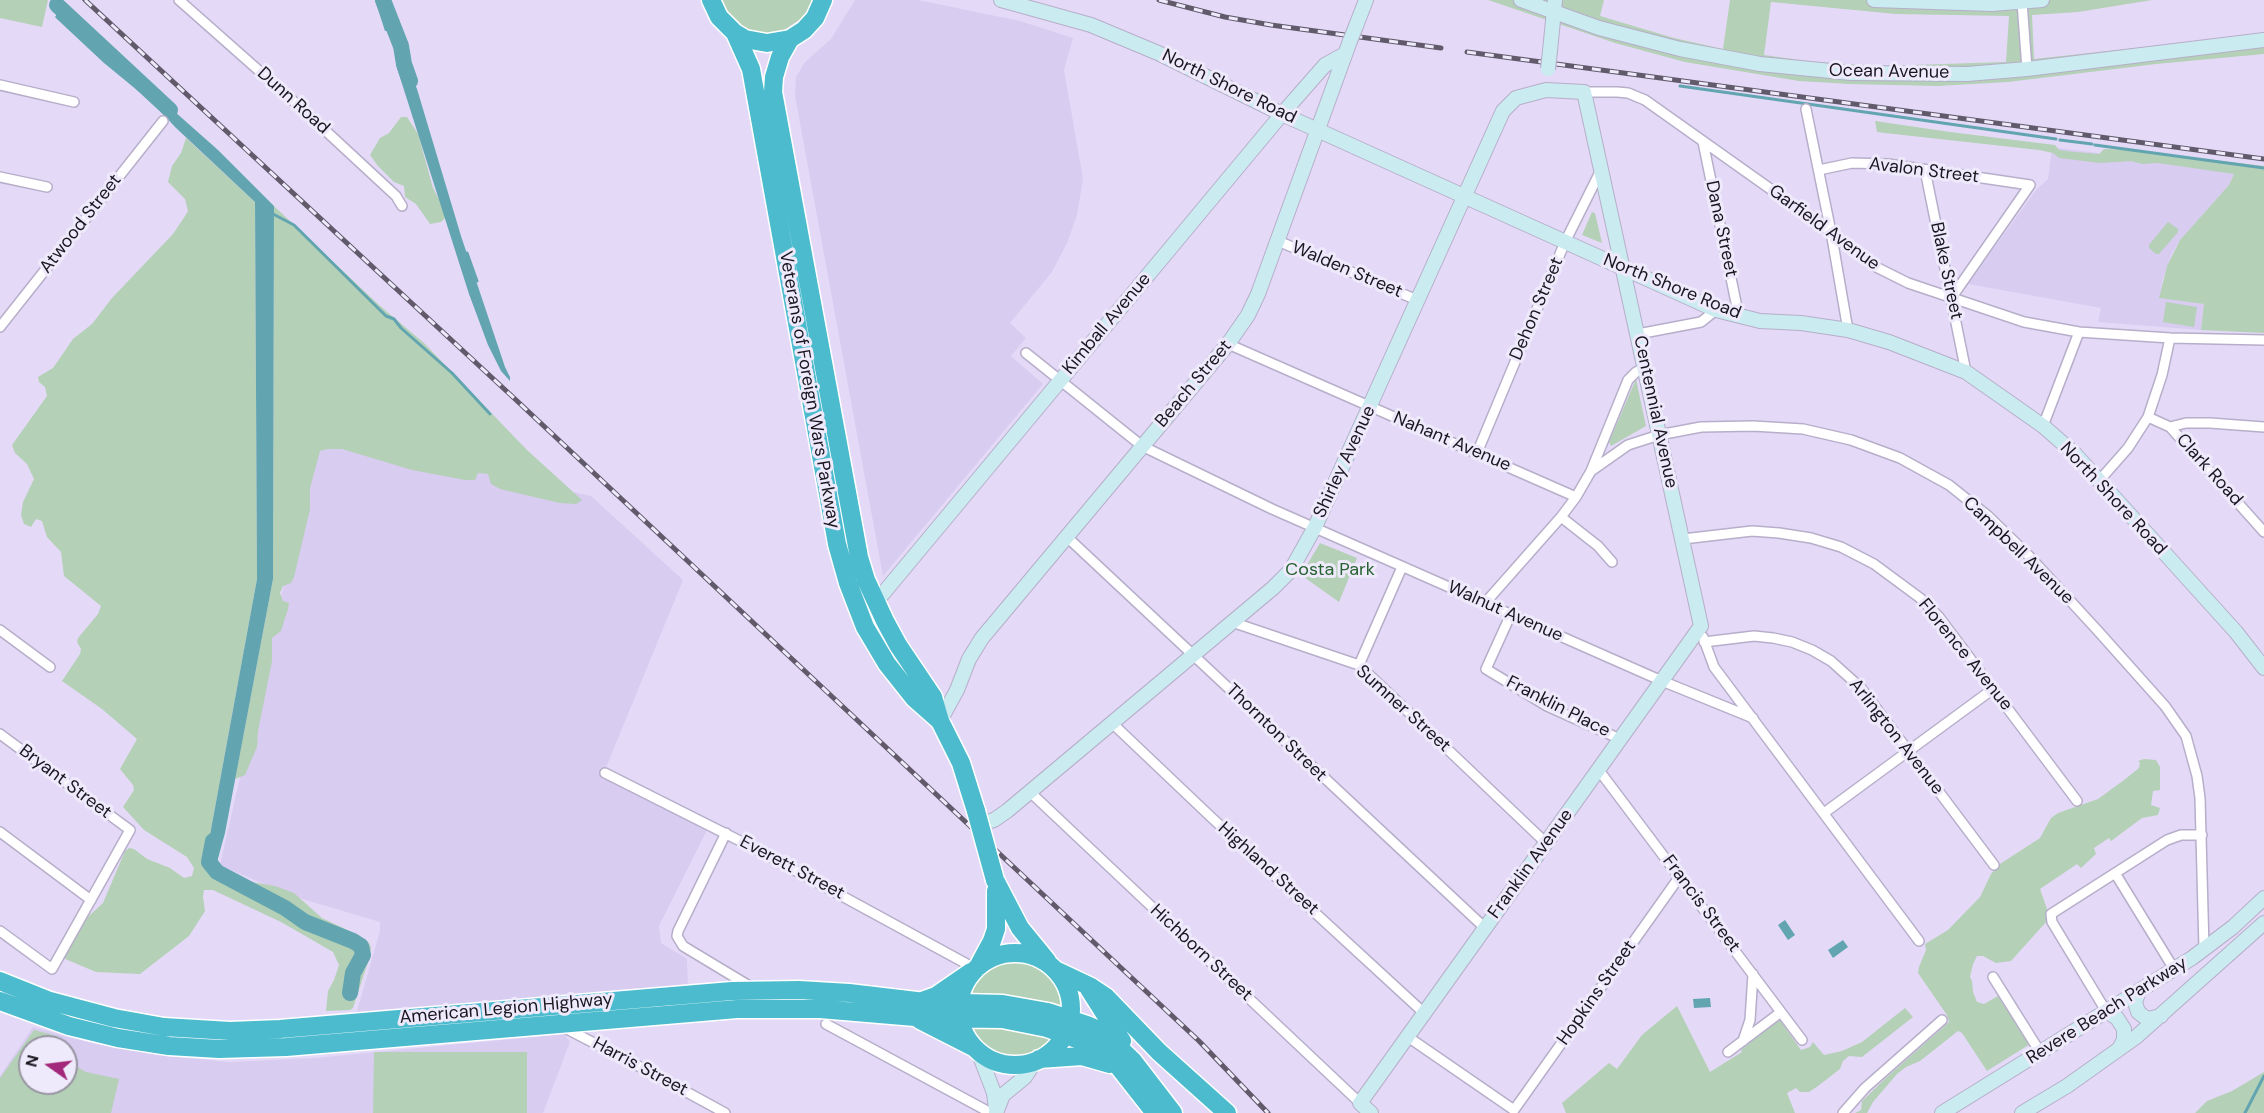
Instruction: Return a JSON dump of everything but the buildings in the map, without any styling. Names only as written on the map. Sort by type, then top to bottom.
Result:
[{"type":"highway","name":"Veterans of Foreign Wars Parkway","points":[[711,0],[719,17],[735,33],[751,69],[837,544],[848,583],[862,620],[887,664],[914,698],[940,721]]},
{"type":"highway","points":[[735,33],[745,39],[767,43],[790,39],[809,24],[825,1]]},
{"type":"highway","name":"Veterans of Foreign Wars Parkway","points":[[790,39],[780,57],[774,77],[773,92],[859,557],[876,602],[898,645],[929,690],[940,721],[961,763],[981,819],[995,880],[998,910],[996,928],[992,941],[965,985],[960,1010]]},
{"type":"highway","name":"Veterans of Foreign Wars Parkway","points":[[995,880],[1020,928],[1054,969]]},
{"type":"highway","points":[[1173,1113],[1145,1088],[1110,1064],[1091,1057],[1005,1064],[993,1060],[929,1024],[910,1009],[936,996],[993,957],[1016,953],[1034,956],[1054,969],[1086,984],[1110,1001],[1159,1052],[1227,1113]]},
{"type":"highway","points":[[1037,1060],[1053,1048],[1067,1026],[1068,993],[1054,969]]},
{"type":"highway","name":"American Legion Highway","points":[[0,981],[50,1001],[114,1018],[172,1028],[230,1031],[288,1029],[698,992],[755,990],[843,993],[910,1009]]},
{"type":"highway","points":[[1086,984],[1145,1088],[1150,1113]]},
{"type":"highway","name":"American Legion Highway","points":[[0,1001],[53,1021],[110,1036],[153,1044],[210,1049],[286,1047],[745,1008],[910,1009],[1017,1013],[1067,1026]]},
{"type":"highway","points":[[960,1010],[966,1035],[977,1050]]},
{"type":"highway","points":[[1067,1026],[1098,1048],[1124,1073]]},
{"type":"highway","points":[[1067,1026],[1093,1027],[1107,1035],[1133,1061],[1155,1113]]},
{"type":"main road","name":"North Shore Road","points":[[1001,0],[1091,25],[1158,53],[1282,114],[1716,310],[1739,317],[1848,330],[1900,345],[1966,372],[2043,426],[2075,454],[2236,632],[2264,668]]},
{"type":"main road","name":"Beach Street","points":[[940,721],[979,643],[1228,344],[1252,308],[1366,0]]},
{"type":"main road","name":"Ocean Avenue","points":[[1521,0],[1555,6],[1599,28],[1680,50],[1788,68],[1851,73],[1967,74],[2027,69],[2264,40]]},
{"type":"main road","points":[[1874,0],[1992,4],[2042,0]]},
{"type":"main road","points":[[1546,90],[1555,6]]},
{"type":"main road","name":"Kimball Avenue","points":[[876,602],[1282,114],[1325,65],[1347,47]]},
{"type":"main road","name":"Garfield Avenue","points":[[1546,90],[1584,92]]},
{"type":"main road","name":"Shirley Avenue","points":[[981,819],[1002,815],[1286,576],[1315,527],[1503,111],[1516,98],[1546,90]]},
{"type":"main road","name":"Centennial Avenue","points":[[1584,92],[1701,626]]},
{"type":"main road","name":"Franklin Avenue","points":[[1360,1103],[1701,626]]},
{"type":"main road","name":"Revere Beach Parkway","points":[[1942,1113],[2204,949],[2264,898]]},
{"type":"main road","name":"Revere Beach Parkway","points":[[2022,1113],[2067,1086],[2162,1016],[2264,922]]},
{"type":"main road","points":[[2139,991],[2135,1002],[2138,1012],[2150,1019],[2162,1016]]},
{"type":"main road","points":[[2106,1011],[2117,1018],[2124,1029],[2124,1040],[2119,1049]]},
{"type":"main road","points":[[977,1050],[994,1093],[996,1113]]},
{"type":"main road","points":[[996,1113],[1003,1095],[1025,1077],[1037,1060]]},
{"type":"main road","name":"Hichborn Street","points":[[1360,1103],[1371,1113]]},
{"type":"street","name":"Dunn Road","points":[[179,0],[306,112],[396,196],[402,206]]},
{"type":"street","points":[[2022,2],[2027,69]]},
{"type":"street","points":[[0,85],[75,102]]},
{"type":"street","name":"Garfield Avenue","points":[[1584,92],[1617,92],[1635,96],[1832,232],[1874,266],[1908,283],[2024,322],[2079,332],[2170,338],[2264,340]]},
{"type":"street","points":[[1806,109],[1832,232],[1848,330]]},
{"type":"street","name":"Atwood Street","points":[[0,327],[163,121]]},
{"type":"street","name":"Dana Street","points":[[1702,142],[1739,317]]},
{"type":"street","name":"Avalon Street","points":[[1819,170],[1852,163],[1888,164],[2030,185],[1952,297]]},
{"type":"street","name":"Dehon Street","points":[[1477,453],[1565,242],[1602,167]]},
{"type":"street","name":"Blake Street","points":[[1925,170],[1966,372]]},
{"type":"street","points":[[0,177],[47,188]]},
{"type":"street","name":"Walden Street","points":[[1278,241],[1417,300]]},
{"type":"street","points":[[1638,334],[1701,322],[1716,310]]},
{"type":"street","points":[[2043,426],[2079,332]]},
{"type":"street","points":[[2098,482],[2128,448],[2148,417],[2162,375],[2170,338]]},
{"type":"street","name":"Nahant Avenue","points":[[1228,344],[1576,497]]},
{"type":"street","name":"Walnut Avenue","points":[[1026,353],[1143,446],[1247,497],[1402,567],[1662,681],[1753,718]]},
{"type":"street","points":[[1592,471],[1628,380],[1635,372],[1646,367]]},
{"type":"street","name":"Clark Road","points":[[2148,417],[2170,427],[2264,531]]},
{"type":"street","points":[[2170,427],[2186,423],[2264,427]]},
{"type":"street","name":"Campbell Avenue","points":[[1485,603],[1561,517],[1592,471],[1628,445],[1659,435],[1701,427],[1753,426],[1803,429],[1851,441],[1900,458],[1949,485],[1988,516],[2030,557],[2165,705],[2186,736],[2198,783],[2202,835],[2204,949]]},
{"type":"street","points":[[1561,517],[1598,546],[1612,562]]},
{"type":"street","name":"Florence Avenue","points":[[1683,539],[1752,531],[1811,538],[1841,547],[1874,564],[1920,598],[1939,617],[2077,801]]},
{"type":"street","name":"Thornton Street","points":[[1067,537],[1293,751],[1485,928]]},
{"type":"street","points":[[1359,665],[1402,567]]},
{"type":"street","name":"Franklin Place","points":[[1510,614],[1486,669],[1547,706],[1620,739]]},
{"type":"street","name":"Sumner Street","points":[[1232,622],[1359,665],[1546,843]]},
{"type":"street","name":"Centennial Avenue","points":[[1701,626],[1704,642],[1714,667],[1753,718]]},
{"type":"street","points":[[0,630],[51,667]]},
{"type":"street","name":"Arlington Avenue","points":[[1704,642],[1744,637],[1773,638],[1812,650],[1839,667],[1861,688],[1994,865]]},
{"type":"street","points":[[1824,813],[1993,689]]},
{"type":"street","points":[[1753,718],[1919,941]]},
{"type":"street","name":"Highland Street","points":[[1112,723],[1424,1013]]},
{"type":"street","name":"Bryant Street","points":[[0,734],[130,830],[91,900]]},
{"type":"street","name":"Francis Street","points":[[1599,769],[1802,1040]]},
{"type":"street","name":"Everett Street","points":[[604,773],[726,833],[976,968]]},
{"type":"street","name":"Hichborn Street","points":[[1030,792],[1360,1103]]},
{"type":"street","points":[[0,832],[91,900],[52,969],[0,931]]},
{"type":"street","points":[[726,833],[677,936],[682,946],[755,990]]},
{"type":"street","points":[[2106,1011],[2052,922],[2051,914],[2170,838],[2181,835],[2202,835]]},
{"type":"street","points":[[2115,873],[2174,969]]},
{"type":"street","name":"Hopkins Street","points":[[1408,1037],[1514,1110],[1680,876]]},
{"type":"street","points":[[1743,1041],[1750,1020],[1753,974]]},
{"type":"street","points":[[1993,977],[2040,1052]]},
{"type":"street","points":[[1728,1052],[1781,1012]]},
{"type":"street","points":[[1843,1113],[1865,1088],[1942,1020]]},
{"type":"street","name":"Harris Street","points":[[554,1024],[663,1078],[725,1113]]},
{"type":"street","points":[[826,1024],[991,1113]]},
{"type":"shaded area","points":[[375,0],[388,0],[396,29],[394,31],[385,31]]},
{"type":"shaded area","points":[[855,0],[918,0],[1020,21],[1073,38],[1064,70],[1083,179],[1077,215],[1067,243],[1052,272],[1010,323],[1026,338],[1011,356],[1043,384],[883,576],[795,96],[796,77],[805,62],[831,39]]},
{"type":"shaded area","points":[[60,10],[218,150],[274,206],[273,579],[225,833],[217,862],[206,862],[203,856],[206,851],[206,841],[210,835],[257,579],[255,202],[175,127],[154,104],[104,63],[58,20],[55,17]]},
{"type":"shaded area","points":[[401,60],[406,63],[417,89],[461,236],[510,381],[501,371],[488,345],[469,294],[397,68],[396,64]]},
{"type":"shaded area","points":[[2052,147],[2235,171],[2229,185],[2180,240],[2172,253],[2162,281],[2160,298],[2204,304],[2201,330],[2098,322],[2101,308],[1968,284],[2036,190],[2048,179]]},
{"type":"shaded area","points":[[318,435],[591,496],[683,580],[603,775],[707,830],[659,926],[661,943],[687,959],[688,989],[355,1018],[380,931],[380,922],[289,895],[220,865]]},
{"type":"shaded area","points":[[1785,920],[1795,935],[1788,940],[1778,925]]},
{"type":"shaded area","points":[[1843,940],[1848,947],[1833,958],[1828,950]]},
{"type":"shaded area","points":[[1710,998],[1711,1007],[1694,1008],[1693,999]]},
{"type":"shaded area","points":[[33,1027],[62,1035],[28,1035]]},
{"type":"shaded area","points":[[564,1034],[570,1042],[543,1113],[0,1113],[0,1076],[18,1049],[18,1095],[78,1095],[78,1039],[155,1055],[230,1062],[315,1058]]},
{"type":"green space","points":[[0,0],[48,0],[42,27],[0,18]]},
{"type":"green space","points":[[718,0],[814,0],[802,18],[775,36],[753,36],[730,22]]},
{"type":"green space","points":[[1488,0],[1604,0],[1600,16],[1674,38],[1723,49],[1730,0],[2152,0],[2078,12],[2032,15],[2034,59],[2264,34],[2264,54],[2156,64],[2008,82],[1937,86],[1799,81],[1685,62],[1615,43]],"holes":[[[1771,2],[1896,14],[2009,16],[2006,62],[1880,66],[1815,62],[1764,55]]]},
{"type":"green space","points":[[401,117],[407,117],[418,134],[433,188],[444,209],[445,218],[441,222],[430,224],[416,204],[405,197],[404,186],[394,182],[370,155],[380,138],[389,133]]},
{"type":"green space","points":[[1875,121],[2055,145],[2059,150],[2075,152],[2099,154],[2104,149],[2134,150],[2264,166],[2264,333],[2201,330],[2204,304],[2159,298],[2167,266],[2180,240],[2229,185],[2234,174],[2158,163],[2142,164],[2131,161],[2100,163],[2059,158],[2053,153],[2039,150],[1877,132]]},
{"type":"green space","points":[[186,138],[255,202],[257,579],[210,835],[205,846],[209,863],[217,862],[221,869],[230,876],[275,886],[294,893],[322,918],[358,935],[369,943],[371,948],[368,962],[353,1008],[350,1010],[326,1011],[328,991],[339,965],[333,952],[281,922],[213,890],[204,890],[205,911],[189,936],[140,974],[96,972],[63,958],[77,927],[103,903],[125,851],[129,848],[147,859],[170,868],[184,878],[192,876],[194,868],[187,857],[144,830],[123,807],[134,790],[133,785],[120,769],[137,739],[102,709],[62,681],[80,654],[78,638],[98,614],[101,606],[64,576],[61,552],[47,537],[42,521],[36,519],[31,527],[24,524],[21,515],[23,502],[34,479],[27,464],[15,453],[12,445],[47,396],[45,387],[39,382],[38,377],[53,368],[73,339],[92,324],[112,298],[173,234],[188,211],[185,199],[168,182],[172,166],[181,153]]},
{"type":"green space","points":[[274,206],[379,305],[424,343],[527,450],[582,500],[576,504],[560,503],[500,489],[491,484],[488,474],[478,473],[475,480],[465,480],[412,470],[342,449],[320,451],[310,488],[310,509],[294,577],[291,583],[283,586],[280,593],[283,601],[289,603],[281,631],[272,638],[272,661],[257,747],[245,775],[235,779],[273,579]]},
{"type":"green space","points":[[1592,212],[1595,213],[1602,243],[1582,235]]},
{"type":"green space","points":[[2168,222],[2178,229],[2178,232],[2159,254],[2156,254],[2149,248],[2149,245]]},
{"type":"green space","points":[[2166,302],[2197,307],[2194,327],[2163,322]]},
{"type":"green space","points":[[1636,379],[1646,426],[1611,446],[1609,442]]},
{"type":"green space","name":"Costa Park","points":[[1320,543],[1357,558],[1339,602],[1301,575]]},
{"type":"green space","points":[[2156,760],[2160,767],[2160,790],[2153,791],[2151,805],[2160,808],[2158,815],[2142,818],[2111,841],[2109,838],[2094,848],[2096,854],[2081,868],[2077,864],[2040,889],[2048,912],[2047,921],[2011,961],[1996,963],[1983,956],[1977,956],[1973,964],[1970,977],[1977,1002],[1984,1004],[1998,996],[2030,1044],[1987,1071],[1962,1033],[1958,1031],[1920,1061],[1897,1074],[1873,1102],[1867,1113],[1855,1113],[1861,1110],[1862,1101],[1949,1022],[1947,1015],[1918,973],[1926,950],[1925,944],[1948,930],[1980,897],[1991,874],[2000,864],[2040,838],[2051,818],[2058,813],[2098,799],[2139,768],[2138,761]]},
{"type":"green space","points":[[1012,960],[1024,961],[1037,966],[1052,977],[1059,990],[1061,1008],[1026,999],[970,994],[975,981],[981,974],[996,965]]},
{"type":"green space","points":[[1677,1006],[1710,1072],[1742,1052],[1741,1050],[1777,1020],[1780,1020],[1801,1050],[1810,1047],[1813,1042],[1824,1055],[1842,1051],[1862,1042],[1905,1008],[1913,1017],[1862,1057],[1849,1056],[1843,1061],[1840,1069],[1809,1092],[1800,1092],[1796,1088],[1787,1093],[1795,1113],[1566,1113],[1562,1103],[1609,1063],[1617,1069],[1642,1035]]},
{"type":"green space","points":[[971,1026],[1002,1027],[1052,1038],[1040,1050],[1010,1057],[986,1047]]},
{"type":"green space","points":[[34,1030],[53,1035],[30,1035]]},
{"type":"green space","points":[[374,1052],[527,1052],[527,1113],[373,1113]]},
{"type":"green space","points":[[18,1053],[18,1095],[78,1095],[78,1067],[86,1072],[119,1079],[111,1113],[0,1113],[0,1078]]},
{"type":"green space","points":[[2264,1072],[2264,1113],[2195,1113],[2207,1101],[2232,1091]]},
{"type":"waterway","points":[[383,0],[401,46],[410,81]]},
{"type":"waterway","points":[[57,5],[170,110]]},
{"type":"waterway","points":[[1680,86],[2056,139]]},
{"type":"waterway","points":[[2060,140],[2092,144]]},
{"type":"waterway","points":[[2095,145],[2264,168]]},
{"type":"waterway","points":[[273,214],[294,225],[386,316],[394,319],[401,328],[452,373],[490,414]]},
{"type":"waterway","points":[[467,253],[477,281]]},
{"type":"waterway","points":[[213,841],[209,862],[217,872],[285,908],[305,922],[361,946],[363,955],[353,973],[350,993]]},
{"type":"waterway","points":[[2245,1113],[2264,1076]]},
{"type":"railway","points":[[85,0],[515,399],[1199,1041],[1268,1113]]},
{"type":"railway","points":[[1159,0],[1225,17],[1271,25],[1441,48]]},
{"type":"railway","points":[[1467,52],[2264,159]]}]
